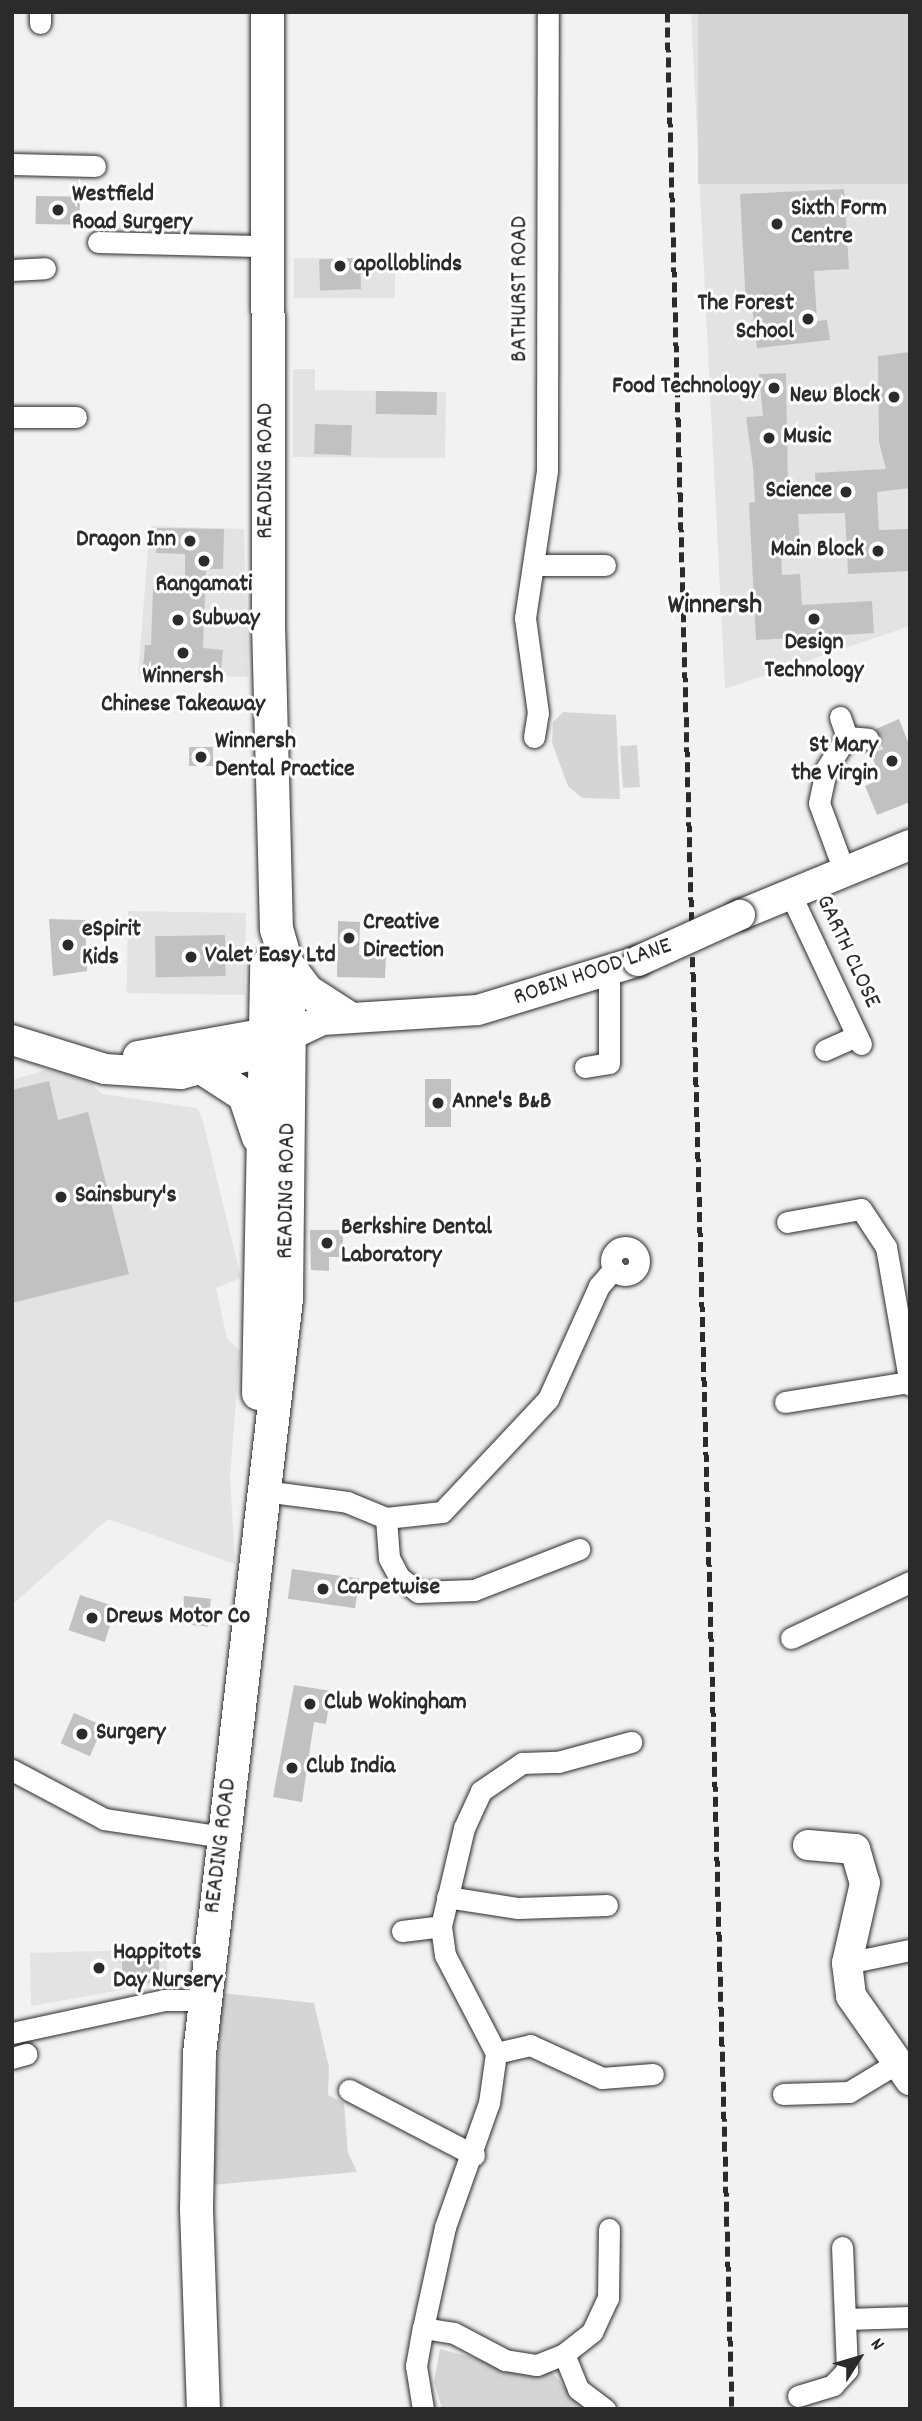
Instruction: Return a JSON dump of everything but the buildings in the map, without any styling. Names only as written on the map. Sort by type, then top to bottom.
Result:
[{"type":"main road","name":"READING ROAD","points":[[266,1453],[257,1405],[265,1159],[273,1035],[286,963],[276,929],[267,246],[267,12]]},
{"type":"main road","name":"ROBIN HOOD LANE","points":[[273,1035],[346,1016],[478,1010],[609,973],[843,868],[910,845]]},
{"type":"main road","name":"READING ROAD","points":[[203,2409],[195,2183],[215,1836],[285,1327],[273,1035],[266,959],[276,929]]},
{"type":"main road","points":[[286,963],[306,990],[346,1016]]},
{"type":"main road","points":[[60,1055],[177,1054],[273,1035]]},
{"type":"main road","points":[[12,1040],[142,1075],[204,1069],[273,1035]]},
{"type":"main road","points":[[204,1069],[249,1101],[265,1159]]},
{"type":"main road","points":[[808,1845],[855,1849],[865,1883],[847,1963],[851,1996],[904,2072]]},
{"type":"street","name":"BATHURST ROAD","points":[[534,737],[538,713],[525,618],[547,470],[548,12]]},
{"type":"street","points":[[12,164],[94,166]]},
{"type":"street","points":[[98,242],[267,246]]},
{"type":"street","points":[[12,270],[45,268]]},
{"type":"street","points":[[12,417],[76,417]]},
{"type":"street","points":[[534,565],[605,565]]},
{"type":"street","points":[[843,868],[819,803],[826,769],[852,731]]},
{"type":"street","name":"GARTH CLOSE","points":[[789,891],[859,1040],[825,1050]]},
{"type":"street","points":[[585,1068],[609,1063],[609,973]]},
{"type":"street","points":[[785,1402],[909,1383],[886,1247],[861,1209],[788,1222]]},
{"type":"street","points":[[264,1491],[347,1502],[386,1518],[442,1512],[536,1415],[599,1286],[614,1269]]},
{"type":"street","points":[[386,1518],[389,1558],[399,1577],[418,1592],[474,1590],[579,1549]]},
{"type":"street","points":[[792,1638],[910,1582]]},
{"type":"street","points":[[423,2409],[416,2366],[423,2328],[444,2227],[474,2155],[496,2053],[445,1955],[441,1926],[464,1828],[481,1791],[522,1763],[558,1762],[631,1742]]},
{"type":"street","points":[[12,1770],[104,1819],[215,1836]]},
{"type":"street","points":[[447,1897],[518,1908],[607,1905]]},
{"type":"street","points":[[402,1931],[441,1926]]},
{"type":"street","points":[[847,1963],[910,1950]]},
{"type":"street","points":[[12,2033],[164,2000],[204,2000]]},
{"type":"street","points":[[496,2053],[530,2045],[602,2078],[653,2074]]},
{"type":"street","points":[[783,2094],[849,2092],[904,2072]]},
{"type":"street","points":[[349,2090],[474,2155]]},
{"type":"street","points":[[423,2328],[454,2333],[505,2360],[537,2365],[564,2354],[592,2332],[608,2298],[609,2229]]},
{"type":"street","points":[[798,2396],[833,2385],[846,2370],[842,2247]]},
{"type":"street","points":[[846,2319],[910,2317]]},
{"type":"street","points":[[564,2354],[578,2389],[605,2409]]},
{"type":"shaded area","name":"The Forest School","points":[[691,12],[910,12],[910,626],[725,689]]},
{"type":"shaded area","points":[[698,12],[910,12],[910,184],[698,184]]},
{"type":"shaded area","points":[[294,258],[395,258],[395,298],[294,298]]},
{"type":"shaded area","points":[[293,369],[315,369],[315,390],[446,392],[445,458],[293,457]]},
{"type":"shaded area","points":[[150,526],[244,529],[248,677],[138,674]]},
{"type":"shaded area","points":[[563,712],[616,715],[620,799],[582,798],[568,786],[552,743],[553,722]]},
{"type":"shaded area","points":[[637,745],[640,787],[623,788],[620,746]]},
{"type":"shaded area","points":[[128,911],[246,913],[245,995],[127,993]]},
{"type":"shaded area","points":[[45,1070],[87,1080],[102,1094],[196,1108],[202,1117],[241,1278],[216,1288],[227,1338],[240,1351],[230,1477],[235,1564],[108,1519],[12,1605],[12,1080]]},
{"type":"shaded area","name":"Happitots Day Nursery","points":[[167,1949],[167,1982],[31,2006],[30,1953]]},
{"type":"shaded area","points":[[221,1993],[314,2003],[329,2067],[328,2095],[344,2103],[348,2153],[357,2172],[211,2185]]},
{"type":"shaded area","points":[[440,2349],[535,2373],[549,2369],[584,2409],[442,2409],[434,2381]]},
{"type":"railway","points":[[667,12],[732,2409]]},
{"type":"place","name":"Westfield Road Surgery","points":[[58,210]]},
{"type":"place","name":"Sixth Form Centre","points":[[777,224]]},
{"type":"place","name":"apolloblinds","points":[[340,266]]},
{"type":"place","name":"The Forest School","points":[[808,319]]},
{"type":"place","name":"Food Technology","points":[[774,388]]},
{"type":"place","name":"New Block","points":[[894,397]]},
{"type":"place","name":"Music","points":[[769,438]]},
{"type":"place","name":"Science","points":[[846,492]]},
{"type":"place","name":"Dragon Inn","points":[[190,541]]},
{"type":"place","name":"Main Block","points":[[878,551]]},
{"type":"place","name":"Rangamati","points":[[204,561]]},
{"type":"place","name":"Design Technology","points":[[814,619]]},
{"type":"place","name":"Subway","points":[[178,620]]},
{"type":"place","name":"Winnersh Chinese Takeaway","points":[[183,653]]},
{"type":"place","name":"Winnersh Dental Practice","points":[[201,757]]},
{"type":"place","name":"St Mary the Virgin","points":[[892,761]]},
{"type":"place","name":"Creative Direction","points":[[349,938]]},
{"type":"place","name":"eSpirit Kids","points":[[68,945]]},
{"type":"place","name":"Valet Easy Ltd","points":[[191,957]]},
{"type":"place","name":"Anne's B&B","points":[[438,1103]]},
{"type":"place","name":"Sainsbury's","points":[[61,1197]]},
{"type":"place","name":"Berkshire Dental Laboratory","points":[[327,1243]]},
{"type":"place","name":"Carpetwise","points":[[323,1589]]},
{"type":"place","name":"Drews Motor Co","points":[[92,1618]]},
{"type":"place","name":"Club Wokingham","points":[[310,1704]]},
{"type":"place","name":"Surgery","points":[[82,1734]]},
{"type":"place","name":"Club India","points":[[292,1768]]},
{"type":"place","name":"Happitots Day Nursery","points":[[99,1968]]},
{"type":"district","name":"Winnersh","points":[[715,607]]}]
